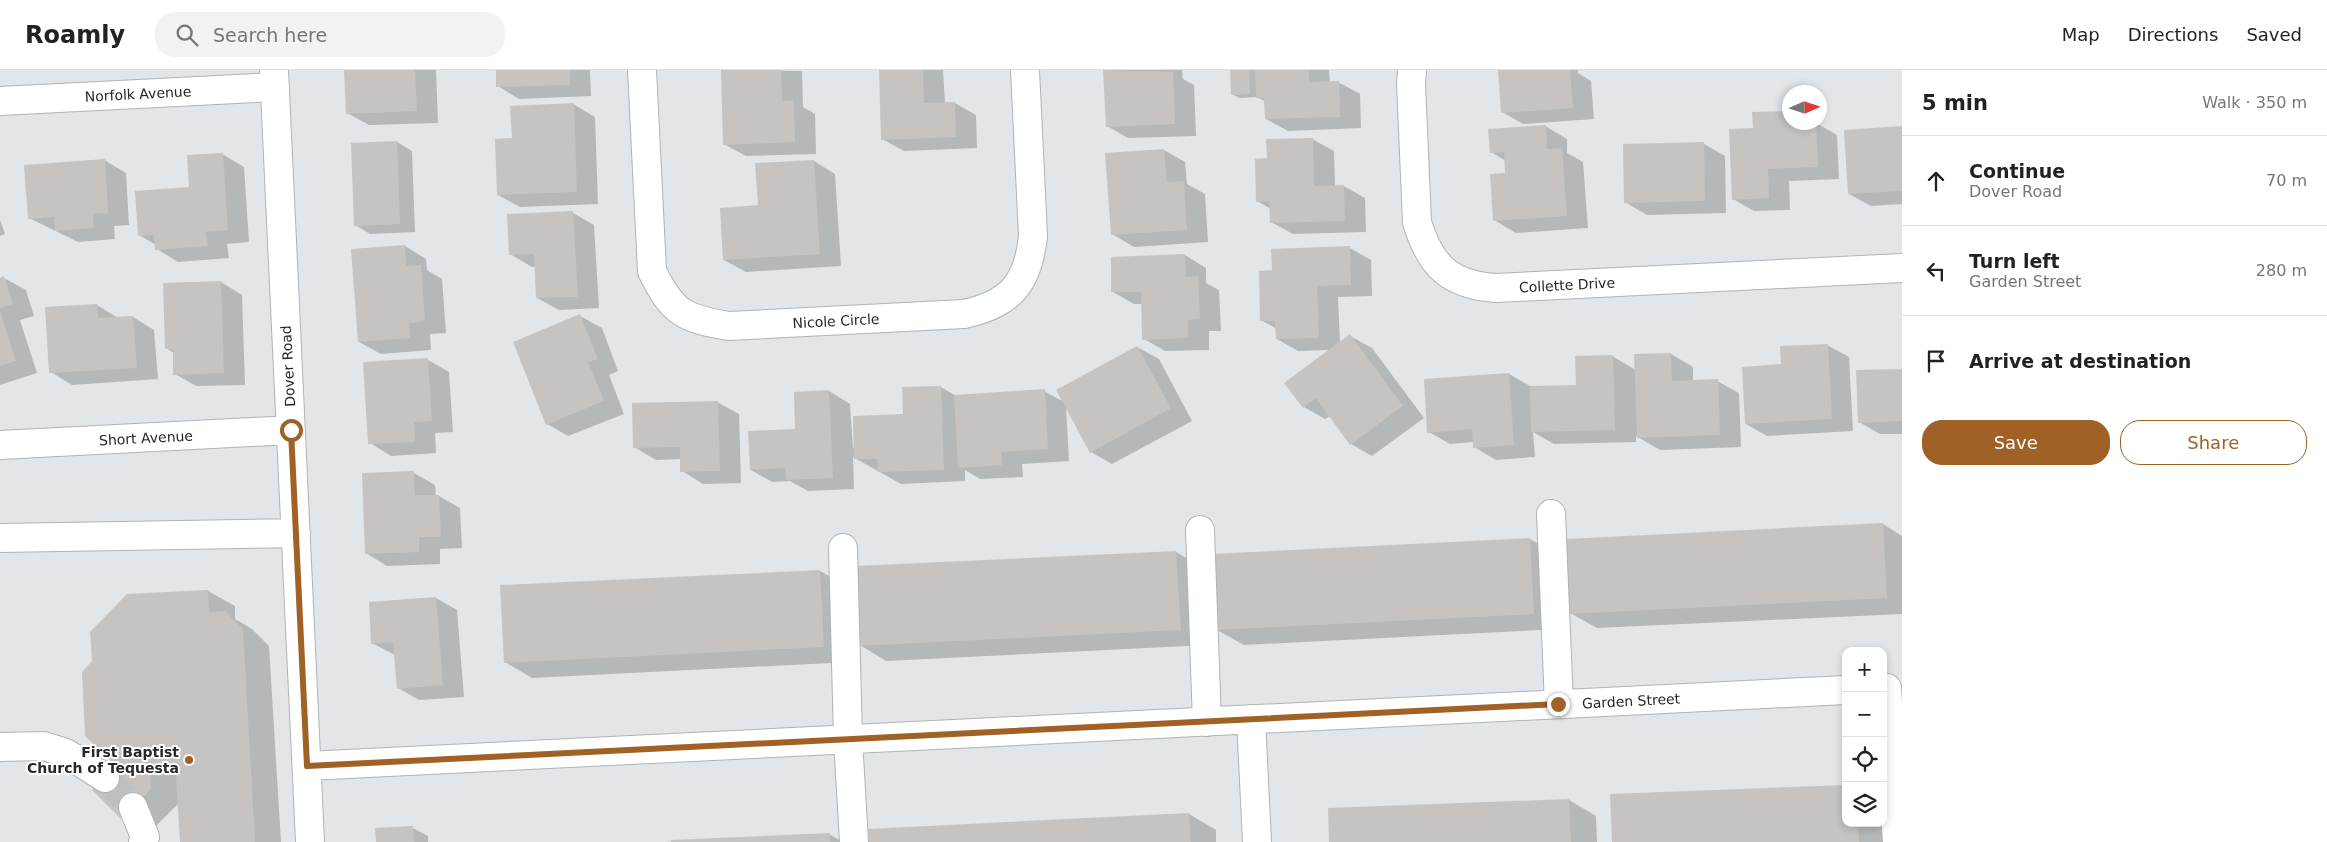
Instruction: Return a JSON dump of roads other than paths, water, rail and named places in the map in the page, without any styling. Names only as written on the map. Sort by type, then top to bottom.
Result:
[{"type":"street","name":"Nicole Circle","points":[[642,70],[652,271],[662,292],[677,309],[697,321],[729,326],[964,314],[987,309],[1006,297],[1021,280],[1031,259],[1033,236],[1025,70]]},
{"type":"street","name":"Collette Drive","points":[[1412,70],[1417,222],[1424,244],[1436,264],[1454,278],[1475,287],[1496,288],[1902,268]]},
{"type":"street","name":"Norfolk Avenue","points":[[0,101],[275,79]]},
{"type":"street","name":"Dover Road","points":[[275,79],[310,842]]},
{"type":"street","name":"Short Avenue","points":[[0,445],[291,430]]},
{"type":"street","points":[[1551,514],[1558,704]]},
{"type":"street","points":[[1200,530],[1207,722]]},
{"type":"street","points":[[0,538],[296,534]]},
{"type":"street","points":[[843,548],[848,739],[854,842]]},
{"type":"street","points":[[1891,688],[1896,842]]},
{"type":"street","name":"Garden Street","points":[[307,766],[1842,690]]},
{"type":"street","points":[[1251,719],[1257,842]]},
{"type":"street","points":[[0,746],[44,746],[66,753],[105,778]]},
{"type":"street","points":[[133,807],[145,837],[143,842]]},
{"type":"tunnel","points":[[105,778],[133,807]]},
{"type":"place","name":"First Baptist Church of Tequesta","points":[[189,760]]}]
